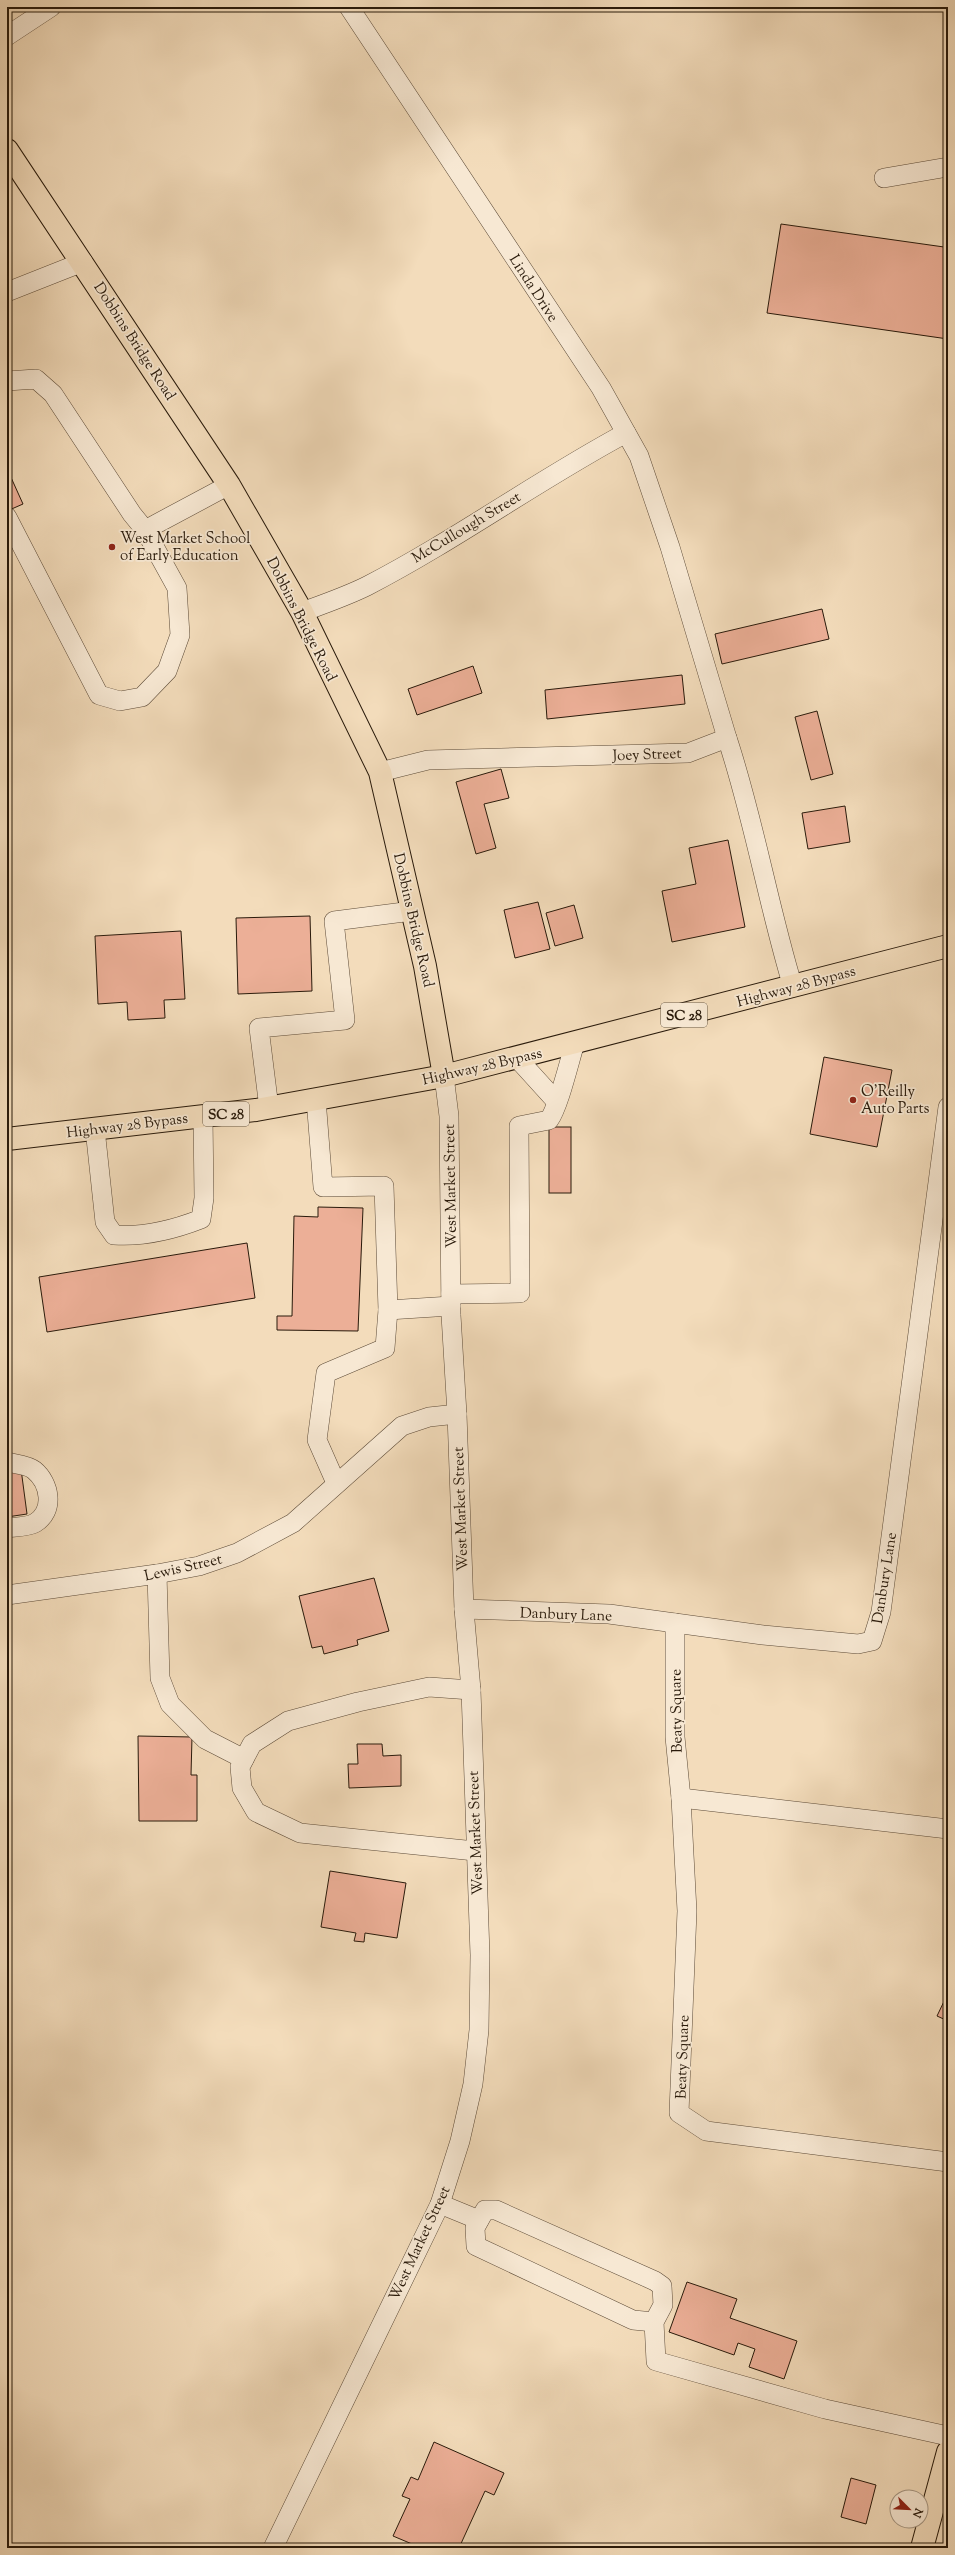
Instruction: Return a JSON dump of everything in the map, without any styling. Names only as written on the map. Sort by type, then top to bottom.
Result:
[{"type":"main road","name":"Dobbins Bridge Road","points":[[7,150],[83,262],[229,485],[302,612],[380,772],[425,966],[444,1076]]},
{"type":"main road","name":"Highway 28 Bypass","points":[[7,1139],[269,1108],[444,1076],[948,946]]},
{"type":"main road","points":[[922,2548],[945,2476],[948,2452]]},
{"type":"street","points":[[7,36],[51,7]]},
{"type":"street","name":"Linda Drive","points":[[349,7],[601,388],[639,456],[670,548],[727,738]]},
{"type":"street","points":[[884,178],[948,168]]},
{"type":"street","points":[[7,292],[83,262]]},
{"type":"street","points":[[7,381],[36,379],[53,394],[144,530],[177,588],[180,635],[167,671],[142,698],[120,701],[99,695],[7,517]]},
{"type":"street","name":"McCullough Street","points":[[302,612],[366,586],[482,519],[568,464],[626,433]]},
{"type":"street","points":[[144,530],[229,485]]},
{"type":"street","points":[[727,738],[742,784],[772,917],[793,987]]},
{"type":"street","name":"Joey Street","points":[[380,772],[428,760],[688,753],[727,738]]},
{"type":"street","points":[[269,1108],[259,1028],[345,1020],[334,921],[412,911]]},
{"type":"street","points":[[388,1310],[451,1300],[520,1293],[519,1126],[549,1120],[555,1112],[556,1101],[575,1043]]},
{"type":"street","points":[[517,1058],[556,1101]]},
{"type":"street","name":"West Market Street","points":[[273,2548],[440,2204],[460,2141],[473,2084],[479,2030],[480,1955],[470,1690],[464,1609],[457,1414],[451,1300],[449,1116],[444,1076]]},
{"type":"street","points":[[316,1100],[323,1188],[384,1186],[388,1310],[385,1348],[326,1373],[317,1440],[336,1482]]},
{"type":"street","name":"Danbury Lane","points":[[464,1609],[609,1614],[858,1644],[872,1641],[881,1612],[948,1107]]},
{"type":"street","points":[[95,1129],[105,1222],[114,1235],[132,1236],[179,1228],[201,1219],[204,1198],[203,1116]]},
{"type":"street","name":"Lewis Street","points":[[7,1595],[157,1574],[199,1566],[237,1553],[293,1523],[336,1482],[402,1426],[429,1417],[457,1414]]},
{"type":"street","points":[[7,1462],[33,1468],[44,1480],[49,1500],[41,1518],[33,1524],[7,1528]]},
{"type":"street","points":[[157,1574],[160,1678],[170,1704],[205,1739],[244,1759]]},
{"type":"street","name":"Beaty Square","points":[[675,1623],[675,1737],[681,1798],[687,1911],[679,2113],[706,2130],[948,2162]]},
{"type":"street","points":[[470,1690],[429,1688],[358,1702],[288,1721],[252,1744],[240,1767],[242,1788],[256,1812],[300,1832],[475,1851]]},
{"type":"street","points":[[681,1798],[948,1830]]},
{"type":"street","points":[[440,2204],[479,2220]]},
{"type":"street","points":[[654,2322],[633,2320],[476,2246],[475,2228],[485,2210],[496,2210],[656,2280],[662,2286],[662,2305],[654,2322],[656,2361],[825,2409],[948,2436]]},
{"type":"building","points":[[781,224],[944,247],[944,243],[948,244],[948,339],[767,313]]},
{"type":"building","points":[[9,473],[23,504],[7,511],[7,474]]},
{"type":"building","points":[[822,609],[829,639],[722,664],[715,634]]},
{"type":"building","points":[[473,666],[482,693],[417,715],[408,689]]},
{"type":"building","points":[[682,675],[685,704],[547,719],[545,690]]},
{"type":"building","points":[[817,711],[833,774],[811,780],[795,717]]},
{"type":"building","points":[[501,769],[509,798],[484,804],[496,848],[476,854],[456,782]]},
{"type":"building","points":[[845,806],[850,842],[808,849],[802,813]]},
{"type":"building","points":[[728,840],[745,927],[672,942],[662,891],[696,884],[689,848]]},
{"type":"building","points":[[538,902],[550,949],[515,958],[504,910]]},
{"type":"building","points":[[574,905],[583,938],[555,946],[546,913]]},
{"type":"building","points":[[310,916],[312,991],[238,994],[236,918]]},
{"type":"building","points":[[181,931],[185,999],[164,1000],[165,1018],[128,1020],[127,1002],[98,1004],[95,936]]},
{"type":"building","points":[[824,1057],[892,1070],[877,1147],[810,1134]]},
{"type":"building","points":[[549,1127],[571,1127],[571,1193],[549,1193]]},
{"type":"building","points":[[318,1207],[363,1208],[358,1331],[277,1330],[277,1316],[292,1316],[294,1216],[318,1217]]},
{"type":"building","points":[[247,1243],[255,1298],[47,1332],[39,1277]]},
{"type":"building","points":[[21,1469],[27,1514],[7,1517],[7,1470]]},
{"type":"building","points":[[374,1578],[389,1631],[357,1640],[358,1645],[324,1654],[322,1646],[312,1648],[299,1596]]},
{"type":"building","points":[[138,1736],[192,1737],[191,1775],[197,1775],[197,1821],[139,1821]]},
{"type":"building","points":[[357,1744],[382,1744],[383,1756],[401,1755],[401,1786],[349,1788],[348,1764],[358,1764]]},
{"type":"building","points":[[330,1871],[406,1883],[397,1938],[365,1933],[364,1942],[354,1941],[356,1933],[321,1927]]},
{"type":"building","points":[[948,1993],[948,2021],[937,2016]]},
{"type":"building","points":[[687,2282],[737,2299],[730,2318],[797,2341],[784,2379],[749,2367],[755,2349],[738,2343],[734,2355],[669,2332]]},
{"type":"building","points":[[434,2442],[504,2473],[494,2495],[485,2491],[459,2548],[410,2548],[412,2544],[393,2536],[410,2499],[402,2496],[411,2477],[418,2480]]},
{"type":"building","points":[[851,2478],[876,2485],[866,2524],[841,2517]]},
{"type":"place","name":"West Market School of Early Education","points":[[112,547]]},
{"type":"place","name":"O'Reilly Auto Parts","points":[[853,1100]]}]
